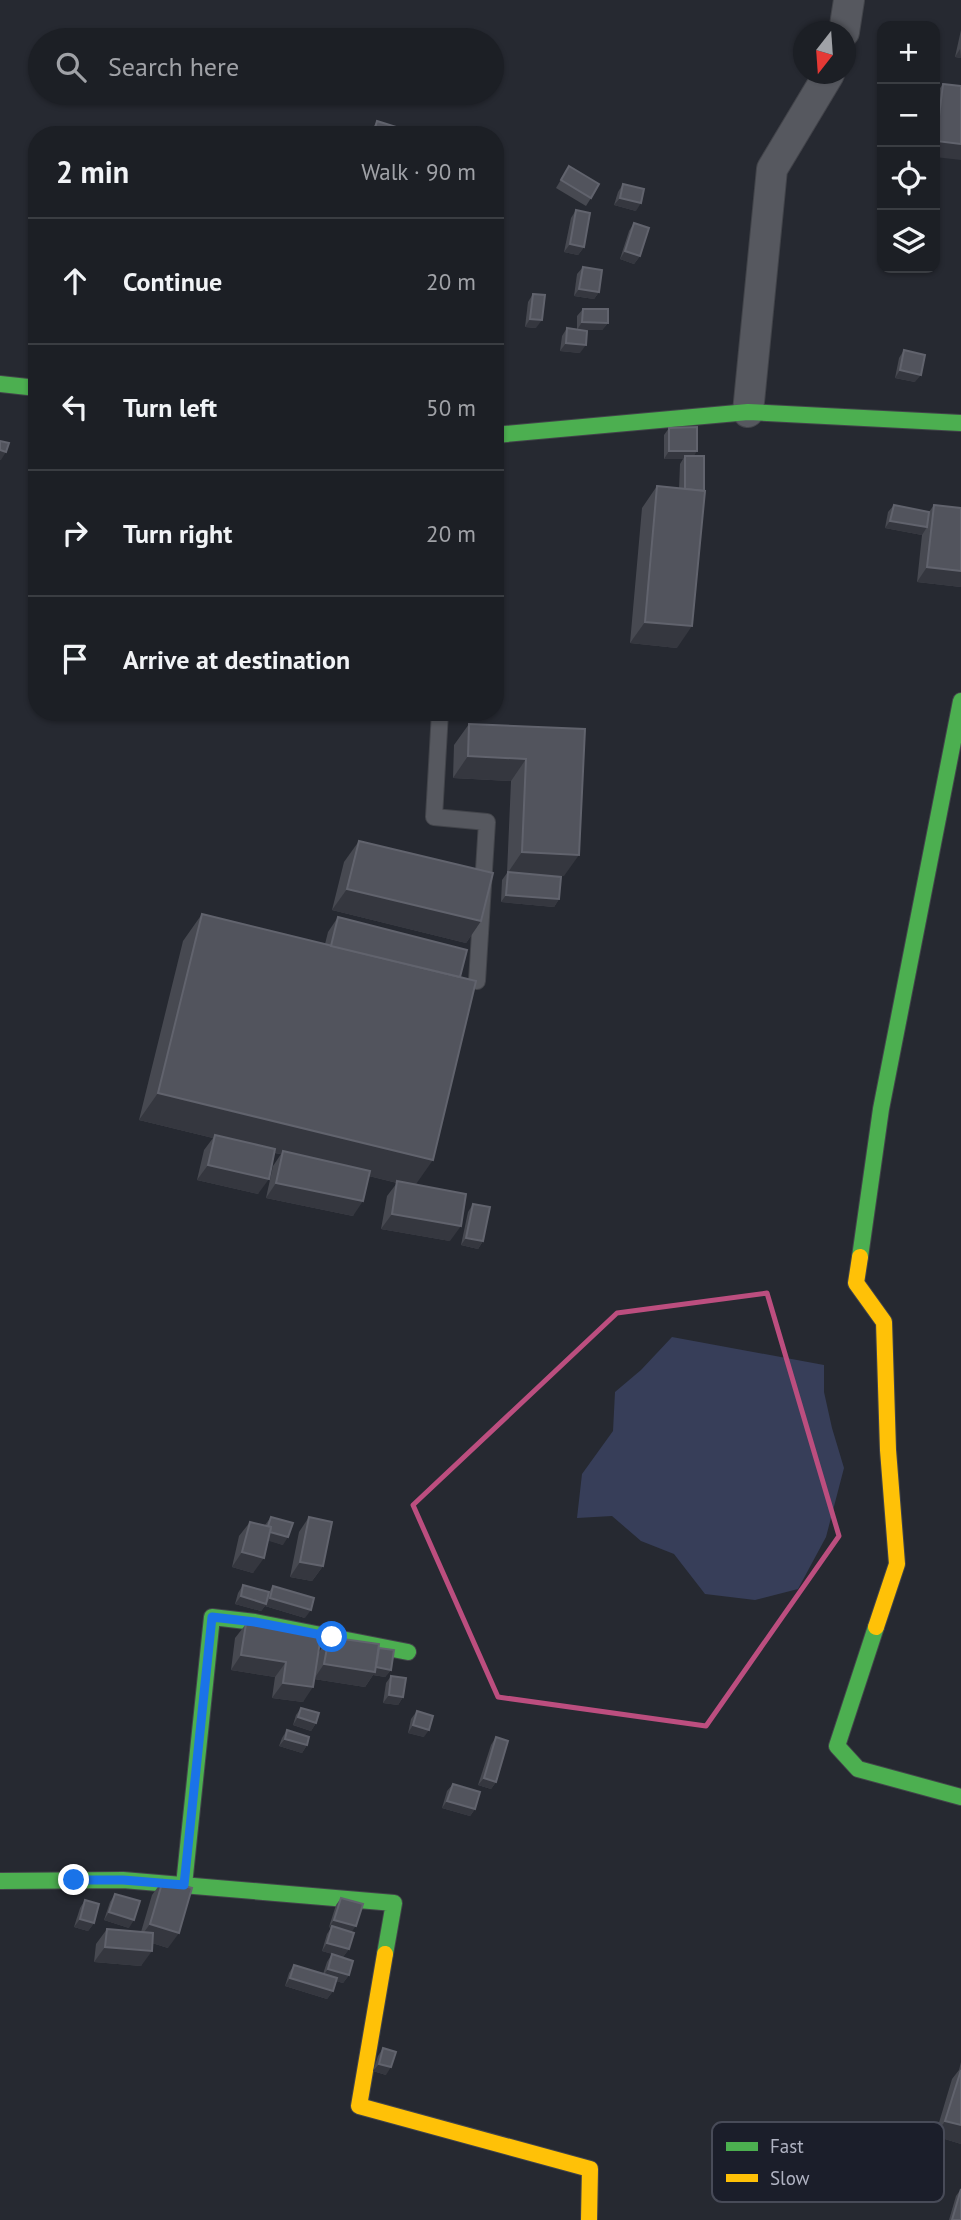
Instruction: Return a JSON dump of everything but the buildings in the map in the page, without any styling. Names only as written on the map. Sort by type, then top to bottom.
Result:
[{"type":"street","points":[[846,21],[849,0]]},
{"type":"street","points":[[748,412],[772,169],[823,84]]},
{"type":"street","points":[[0,384],[28,387]]},
{"type":"street","points":[[504,434],[748,412],[961,423]]},
{"type":"street","points":[[961,701],[881,1109],[856,1283],[884,1322],[888,1450],[897,1564],[837,1746],[859,1769],[961,1797]]},
{"type":"street","points":[[184,1885],[212,1617],[255,1622],[408,1652]]},
{"type":"street","points":[[0,1881],[123,1880],[394,1903],[359,2106],[590,2169],[589,2220]]},
{"type":"lane","points":[[439,721],[434,817],[487,822],[477,981]]},
{"type":"highlighted area","points":[[767,1293],[839,1536],[706,1726],[498,1697],[413,1505],[617,1313]]},
{"type":"water","points":[[672,1337],[824,1365],[824,1392],[844,1468],[826,1537],[798,1589],[755,1600],[705,1594],[674,1554],[641,1541],[612,1516],[577,1518],[582,1474],[613,1431],[615,1392],[641,1370]]},
{"type":"traffic: fast","points":[[0,384],[28,387]]},
{"type":"traffic: fast","points":[[504,434],[748,412],[961,423]]},
{"type":"traffic: fast","points":[[860,1257],[881,1109],[961,701]]},
{"type":"traffic: fast","points":[[184,1885],[212,1617],[255,1622],[408,1652]]},
{"type":"traffic: fast","points":[[876,1627],[837,1746],[858,1769],[961,1797]]},
{"type":"traffic: fast","points":[[0,1881],[123,1880],[394,1903],[385,1954]]},
{"type":"traffic: slow","points":[[860,1257],[856,1283],[884,1322],[888,1450],[897,1564],[876,1627]]},
{"type":"traffic: slow","points":[[385,1954],[359,2106],[590,2169],[589,2220]]},
{"type":"route","points":[[74,1880],[123,1880],[184,1885],[212,1617],[255,1622],[332,1637]]}]
